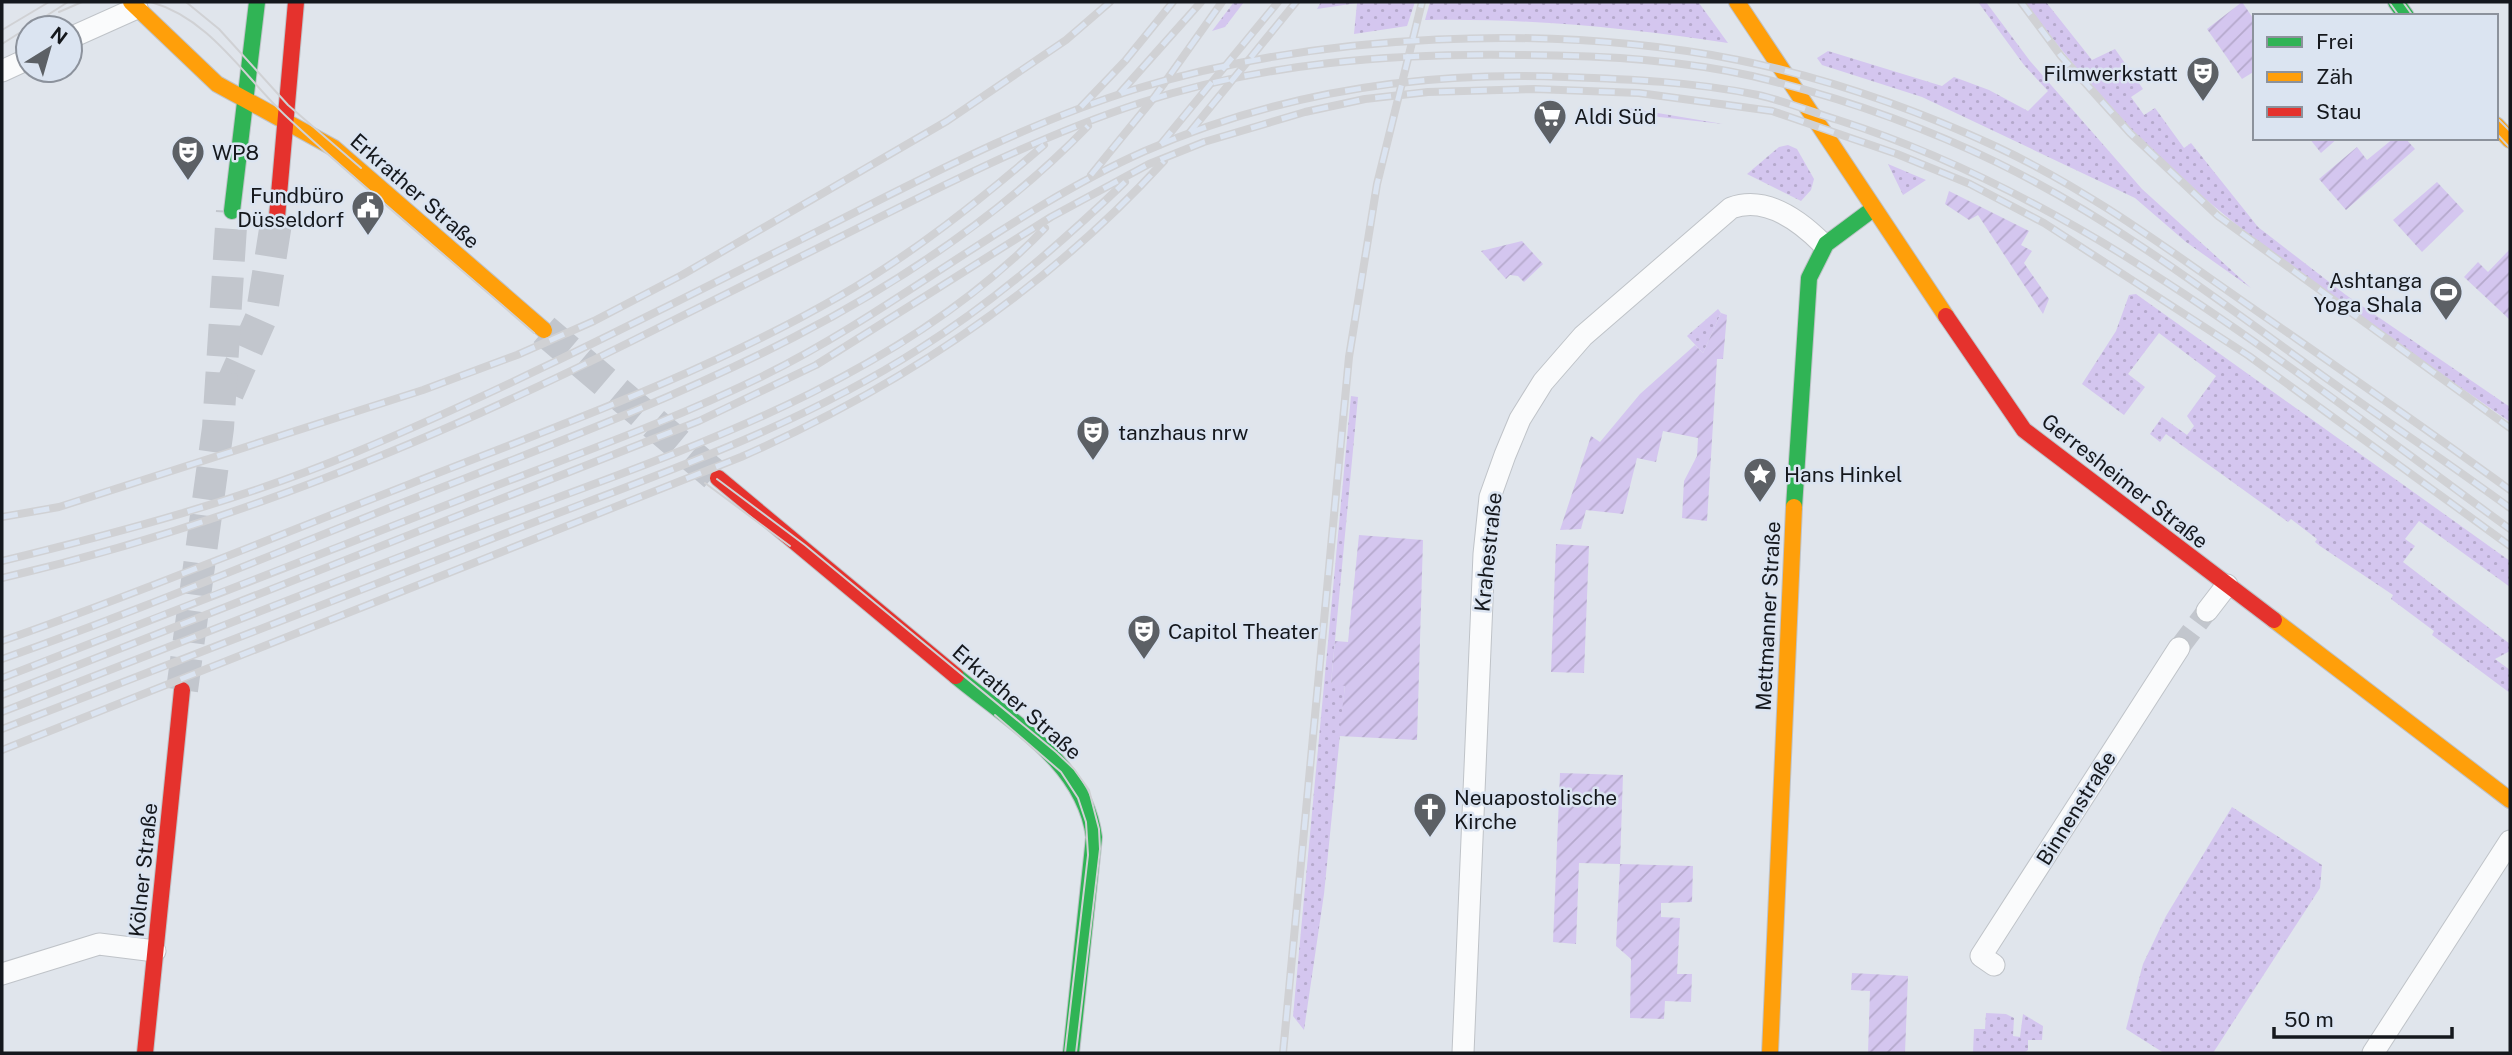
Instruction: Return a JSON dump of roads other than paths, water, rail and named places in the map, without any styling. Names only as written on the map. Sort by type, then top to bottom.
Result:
[{"type":"street","points":[[232,212],[257,2]]},
{"type":"street","points":[[276,217],[296,2]]},
{"type":"street","name":"Gerresheimer Straße","points":[[1737,2],[1873,209],[2024,430],[2510,800]]},
{"type":"street","points":[[84,31],[134,5]]},
{"type":"street","name":"Erkrather Straße","points":[[134,5],[217,85],[334,148],[544,330]]},
{"type":"street","points":[[2498,127],[2510,140]]},
{"type":"street","name":"Krahestraße","points":[[1464,1053],[1484,554],[1490,497],[1520,419],[1543,382],[1583,336],[1721,214],[1750,203],[1768,206],[1809,230],[1823,244]]},
{"type":"street","points":[[1823,244],[1873,209]]},
{"type":"street","name":"Mettmanner Straße","points":[[1770,1053],[1792,536],[1806,318],[1809,278],[1815,256],[1823,244]]},
{"type":"street","name":"Erkrather Straße","points":[[718,478],[1051,754],[1076,782],[1091,814],[1094,850],[1070,1053]]},
{"type":"street","points":[[2207,611],[2227,585]]},
{"type":"street","name":"Binnenstraße","points":[[1994,965],[1982,956],[2179,648]]},
{"type":"street","name":"Kölner Straße","points":[[145,1053],[182,690]]},
{"type":"street","points":[[2373,1053],[2510,841]]},
{"type":"street","points":[[2,974],[99,944],[155,951]]},
{"type":"tunnel","points":[[182,690],[218,428],[232,211]]},
{"type":"tunnel","points":[[228,393],[261,318],[277,217]]},
{"type":"tunnel","points":[[544,330],[718,478]]},
{"type":"tunnel","points":[[2179,648],[2207,611]]},
{"type":"tram line","points":[[2,30],[49,2]]},
{"type":"tram line","points":[[2,44],[68,2]]},
{"type":"tram line","points":[[59,12],[82,2]]},
{"type":"tram line","points":[[151,2],[172,10],[209,35],[288,118],[534,333]]},
{"type":"tram line","points":[[186,2],[219,29],[288,105],[361,168]]},
{"type":"tram line","points":[[2389,2],[2398,14]]},
{"type":"tram line","points":[[2403,2],[2412,14]]},
{"type":"tram line","points":[[2498,119],[2510,131]]},
{"type":"tram line","points":[[2498,135],[2510,148]]},
{"type":"tram line","points":[[717,479],[805,545],[1056,752],[1074,769],[1089,790],[1099,829],[1100,849],[1076,1053]]},
{"type":"tram line","points":[[705,483],[790,546]]},
{"type":"tram line","points":[[995,715],[1061,772],[1078,798],[1086,822],[1088,855],[1065,1053]]},
{"type":"railway","points":[[2,517],[59,507],[423,390],[517,355],[594,321],[682,275],[947,121],[1066,40],[1110,2]]},
{"type":"railway","points":[[1081,107],[1125,61],[1173,2]]},
{"type":"railway","points":[[1120,93],[1201,2]]},
{"type":"railway","points":[[1091,175],[1153,99],[1222,2]]},
{"type":"railway","points":[[1161,144],[1278,2]]},
{"type":"railway","points":[[1190,132],[1296,2]]},
{"type":"railway","points":[[1283,1053],[1349,357],[1377,184],[1422,2]]},
{"type":"railway","points":[[2021,2],[2061,56],[2130,133],[2218,216],[2510,428]]},
{"type":"railway","points":[[2,561],[181,514],[356,452],[534,372],[980,151],[1099,101],[1209,69],[1283,55],[1359,45],[1437,40],[1515,38],[1592,41],[1666,48],[1738,60],[1837,85],[1966,133],[2030,163],[2122,218],[2510,490]]},
{"type":"railway","points":[[2,578],[166,534],[323,479],[400,448],[477,415],[630,342],[973,171],[1106,115],[1186,89],[1233,78],[1328,63],[1424,56],[1578,56],[1636,59],[1724,70],[1815,93],[1938,136],[2039,184],[2119,232],[2510,508]]},
{"type":"railway","points":[[2,678],[616,440],[727,393],[812,350],[1047,202],[1145,151],[1246,114],[1298,101],[1404,82],[1457,78],[1511,76],[1613,79],[1686,84],[1734,91],[1788,103],[1930,154],[2019,196],[2105,244],[2189,297],[2352,412],[2510,529]]},
{"type":"railway","points":[[2,695],[699,421],[816,365],[1051,217],[1149,164],[1204,142],[1305,112],[1365,99],[1428,92],[1535,89],[1639,93],[1772,111],[1897,154],[1970,184],[2044,223],[2249,356],[2510,546]]},
{"type":"railway","points":[[2,659],[155,602],[590,429],[769,350],[855,304],[937,252],[1015,193],[1088,126]]},
{"type":"railway","points":[[2,641],[573,420],[734,351],[838,297],[893,263],[970,206],[1044,145]]},
{"type":"railway","points":[[2,750],[741,457],[800,429],[914,367],[1020,293],[1070,252],[1164,161]]},
{"type":"railway","points":[[2,729],[707,456],[815,407],[868,380],[974,312],[1051,249],[1125,182]]},
{"type":"railway","points":[[2,712],[613,477],[769,413],[844,376],[916,333],[983,285],[1045,228]]},
{"type":"place","name":"Filmwerkstatt","points":[[2203,103]]},
{"type":"place","name":"Aldi Süd","points":[[1550,146]]},
{"type":"place","name":"WP8","points":[[188,182]]},
{"type":"place","name":"Fundbüro Düsseldorf","points":[[368,237]]},
{"type":"place","name":"Ashtanga Yoga Shala","points":[[2446,322]]},
{"type":"place","name":"tanzhaus nrw","points":[[1093,462]]},
{"type":"place","name":"Hans Hinkel","points":[[1760,504]]},
{"type":"place","name":"Capitol Theater","points":[[1144,661]]},
{"type":"place","name":"Neuapostolische Kirche","points":[[1430,839]]}]
